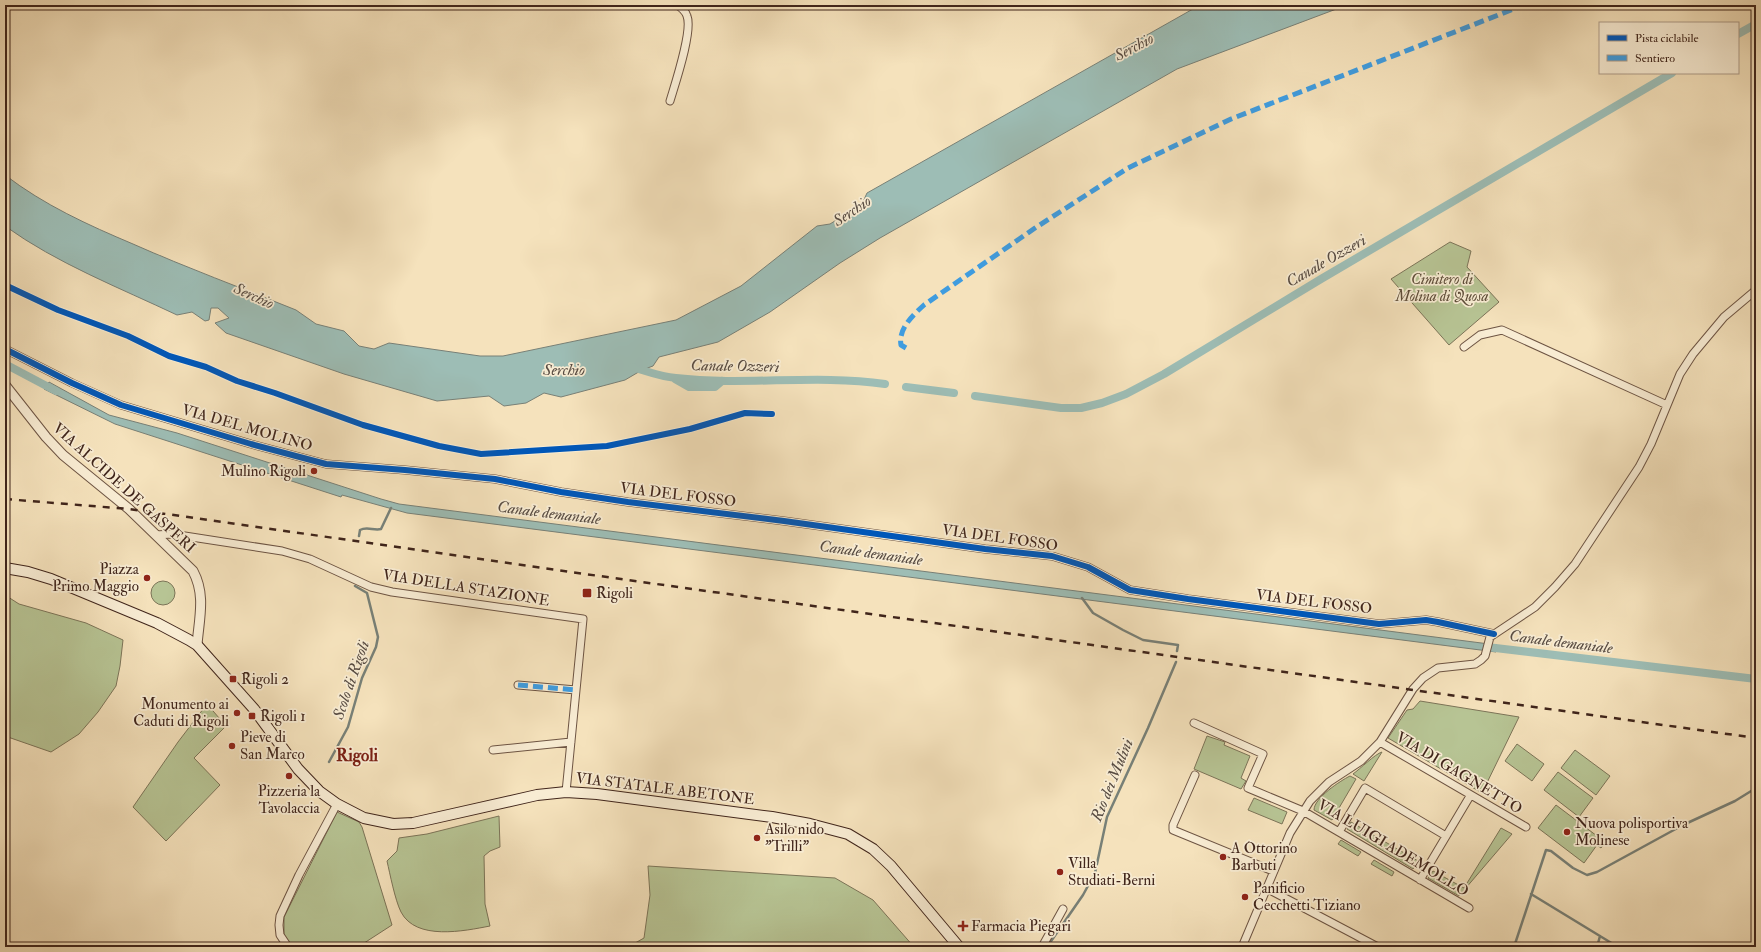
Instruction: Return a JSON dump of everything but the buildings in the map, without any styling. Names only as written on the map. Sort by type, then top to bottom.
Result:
[{"type":"main road","name":"VIA STATALE ABETONE","points":[[5,568],[28,572],[51,579],[156,623],[180,634],[196,645],[254,709],[309,782],[337,804],[364,818],[401,825],[537,795],[566,792],[597,794],[772,817],[810,824],[848,834],[864,842],[879,854],[959,947]]},
{"type":"street","points":[[670,101],[682,59],[689,24],[687,16],[681,7],[677,5]]},
{"type":"street","points":[[1242,947],[1290,833],[1314,796],[1329,782],[1361,761],[1380,742],[1413,690],[1428,673],[1444,667],[1475,664],[1485,656],[1488,641],[1494,634],[1535,607],[1555,587],[1575,564],[1639,467],[1651,444],[1680,374],[1700,345],[1724,317],[1756,290]]},
{"type":"street","points":[[1464,347],[1480,335],[1502,330],[1667,405]]},
{"type":"street","name":"VIA DEL MOLINO","points":[[5,349],[105,399],[264,448],[326,464],[495,479]]},
{"type":"street","name":"VIA ALCIDE DE GASPERI","points":[[5,385],[46,437],[63,455],[129,509],[193,571],[199,583],[201,601],[196,645]]},
{"type":"street","name":"VIA DEL FOSSO","points":[[495,479],[561,492],[620,501],[784,520],[984,549],[1052,556],[1088,567],[1130,590],[1188,599],[1379,624],[1426,620],[1494,634]]},
{"type":"street","name":"VIA DELLA STAZIONE","points":[[156,535],[172,534],[282,551],[310,559],[371,587],[392,592],[582,619],[566,792]]},
{"type":"street","points":[[518,685],[576,690]]},
{"type":"street","name":"VIA LUIGI ADEMOLLO","points":[[1194,724],[1263,754],[1248,788],[1303,811],[1468,908]]},
{"type":"street","points":[[493,750],[571,742]]},
{"type":"street","name":"VIA DI GAGNETTO","points":[[1380,742],[1470,796],[1526,827]]},
{"type":"street","points":[[1195,775],[1173,825],[1173,830],[1273,872]]},
{"type":"street","points":[[1339,832],[1365,788],[1446,836]]},
{"type":"street","points":[[1420,880],[1470,796]]},
{"type":"street","points":[[288,947],[280,936],[278,925],[280,916],[299,875],[337,804]]},
{"type":"street","points":[[1266,888],[1378,947]]},
{"type":"street","points":[[1042,947],[1063,909]]},
{"type":"green space","name":"Cimitero di Molina di Quosa","points":[[1450,242],[1471,251],[1467,267],[1499,302],[1449,345],[1391,279]]},
{"type":"green space","points":[[163,581],[168,582],[174,588],[174,598],[168,604],[163,605],[158,604],[152,598],[151,593],[152,588],[158,582]]},
{"type":"green space","points":[[5,595],[19,604],[86,623],[123,640],[116,686],[98,712],[79,734],[51,752],[5,736]]},
{"type":"green space","points":[[1420,701],[1519,717],[1482,793],[1388,738],[1407,710],[1413,709]]},
{"type":"green space","points":[[207,704],[226,726],[194,758],[220,785],[166,841],[133,807],[178,742]]},
{"type":"green space","points":[[1207,736],[1225,742],[1224,745],[1250,756],[1241,778],[1246,781],[1241,789],[1194,769]]},
{"type":"green space","points":[[1517,744],[1544,764],[1532,781],[1505,761]]},
{"type":"green space","points":[[1575,750],[1610,776],[1596,795],[1561,768]]},
{"type":"green space","points":[[1382,752],[1364,781],[1353,774],[1379,753]]},
{"type":"green space","points":[[1558,772],[1593,798],[1579,817],[1544,790]]},
{"type":"green space","points":[[1350,776],[1356,779],[1332,820],[1314,810],[1318,800],[1323,795]]},
{"type":"green space","points":[[1254,798],[1287,812],[1282,824],[1248,810]]},
{"type":"green space","name":"Nuova polisportiva Molinese","points":[[1556,805],[1597,836],[1599,835],[1606,841],[1601,848],[1597,845],[1584,863],[1538,828]]},
{"type":"green space","points":[[337,812],[359,822],[362,827],[392,925],[358,947],[293,947],[284,937],[284,917]]},
{"type":"green space","points":[[499,816],[500,847],[490,851],[484,856],[485,904],[490,926],[441,932],[418,927],[408,921],[399,907],[387,861],[397,851],[399,838],[427,834]]},
{"type":"green space","points":[[1351,822],[1418,861],[1413,869],[1347,829]]},
{"type":"green space","points":[[1501,828],[1512,834],[1459,896],[1428,878],[1433,871],[1464,888]]},
{"type":"green space","points":[[1341,840],[1361,852],[1358,856],[1338,844]]},
{"type":"green space","points":[[1374,860],[1394,872],[1392,876],[1371,864]]},
{"type":"green space","points":[[648,866],[835,878],[873,900],[914,947],[687,945],[686,947],[628,947],[644,938],[650,895]]},
{"type":"water","name":"Serchio","points":[[1200,5],[1347,5],[1177,69],[880,238],[840,263],[770,312],[718,342],[659,357],[653,366],[642,370],[625,380],[561,397],[544,393],[526,403],[504,406],[489,396],[437,401],[344,374],[226,333],[215,323],[229,318],[218,308],[211,308],[209,320],[205,321],[192,312],[177,315],[111,285],[45,252],[5,226],[5,175],[35,196],[83,222],[174,261],[296,310],[316,324],[344,331],[359,346],[374,349],[389,343],[480,356],[503,356],[676,320],[741,286],[817,226],[830,224],[862,204],[867,193]]},
{"type":"water","points":[[49,382],[109,415],[177,433],[399,504],[1497,645],[1496,652],[407,513],[342,495],[341,497],[115,424],[44,389]]},
{"type":"waterway","name":"Canale Ozzeri","points":[[1739,33],[1756,24]]},
{"type":"waterway","name":"Canale Ozzeri","points":[[975,396],[1061,408],[1081,408],[1102,403],[1126,394],[1164,374],[1321,279],[1670,74]]},
{"type":"waterway","name":"Canale demaniale","points":[[5,364],[56,391]]},
{"type":"waterway","name":"Canale Ozzeri","points":[[632,367],[654,374],[676,378],[702,380],[833,380],[885,384]]},
{"type":"waterway","points":[[675,379],[689,387],[715,387],[722,381]]},
{"type":"waterway","name":"Canale Ozzeri","points":[[906,387],[954,393]]},
{"type":"waterway","name":"Scolo di Rigoli","points":[[359,536],[360,530],[365,528],[381,529],[391,508]]},
{"type":"waterway","name":"Scolo di Rigoli","points":[[329,762],[348,727],[362,678],[376,647],[378,637],[367,593],[355,586]]},
{"type":"waterway","name":"Rio dei Mulini","points":[[1082,598],[1093,613],[1123,630],[1143,640],[1178,645],[1177,651]]},
{"type":"waterway","name":"Canale demaniale","points":[[1487,647],[1756,679]]},
{"type":"waterway","name":"Rio dei Mulini","points":[[1047,947],[1083,895],[1095,873],[1107,817],[1148,728],[1176,662]]},
{"type":"waterway","points":[[1514,947],[1546,850],[1551,851],[1573,868],[1587,875],[1597,872],[1683,825],[1735,801],[1756,788]]},
{"type":"waterway","points":[[1531,894],[1618,947]]},
{"type":"waterway","points":[[1597,947],[1600,936]]},
{"type":"railway","points":[[5,499],[129,509],[188,517],[1756,738]]},
{"type":"marked path","points":[[906,348],[901,345],[904,328],[911,318],[924,305],[1035,228],[1128,168],[1231,119],[1524,5]]},
{"type":"marked path","points":[[518,685],[576,690]]},
{"type":"cycle path","points":[[5,285],[58,310],[128,336],[169,356],[206,367],[237,381],[363,425],[439,446],[481,454],[607,446],[690,429],[745,413],[772,414]]},
{"type":"cycle path","points":[[5,349],[72,383],[121,405],[251,444],[326,464],[495,479],[561,492],[628,502],[784,521],[985,549],[1052,556],[1088,567],[1130,590],[1379,624],[1426,620],[1494,634]]},
{"type":"place","name":"Mulino Rigoli","points":[[314,471]]},
{"type":"place","name":"Piazza Primo Maggio","points":[[147,578]]},
{"type":"place","name":"Rigoli","points":[[587,593]]},
{"type":"place","name":"Rigoli 2","points":[[233,679]]},
{"type":"place","name":"Monumento ai Caduti di Rigoli","points":[[237,713]]},
{"type":"place","name":"Rigoli 1","points":[[252,716]]},
{"type":"place","name":"Pieve di San Marco","points":[[232,746]]},
{"type":"place","name":"Pizzeria la Tavolaccia","points":[[289,776]]},
{"type":"place","name":"Nuova polisportiva Molinese","points":[[1567,832]]},
{"type":"place","name":"Asilo nido \"Trilli\"","points":[[757,838]]},
{"type":"place","name":"A Ottorino Barbuti","points":[[1223,857]]},
{"type":"place","name":"Villa Studiati-Berni","points":[[1060,872]]},
{"type":"place","name":"Panificio Cecchetti Tiziano","points":[[1245,897]]},
{"type":"place","name":"Farmacia Piegari","points":[[963,926]]},
{"type":"district","name":"Rigoli","points":[[357,755]]}]
